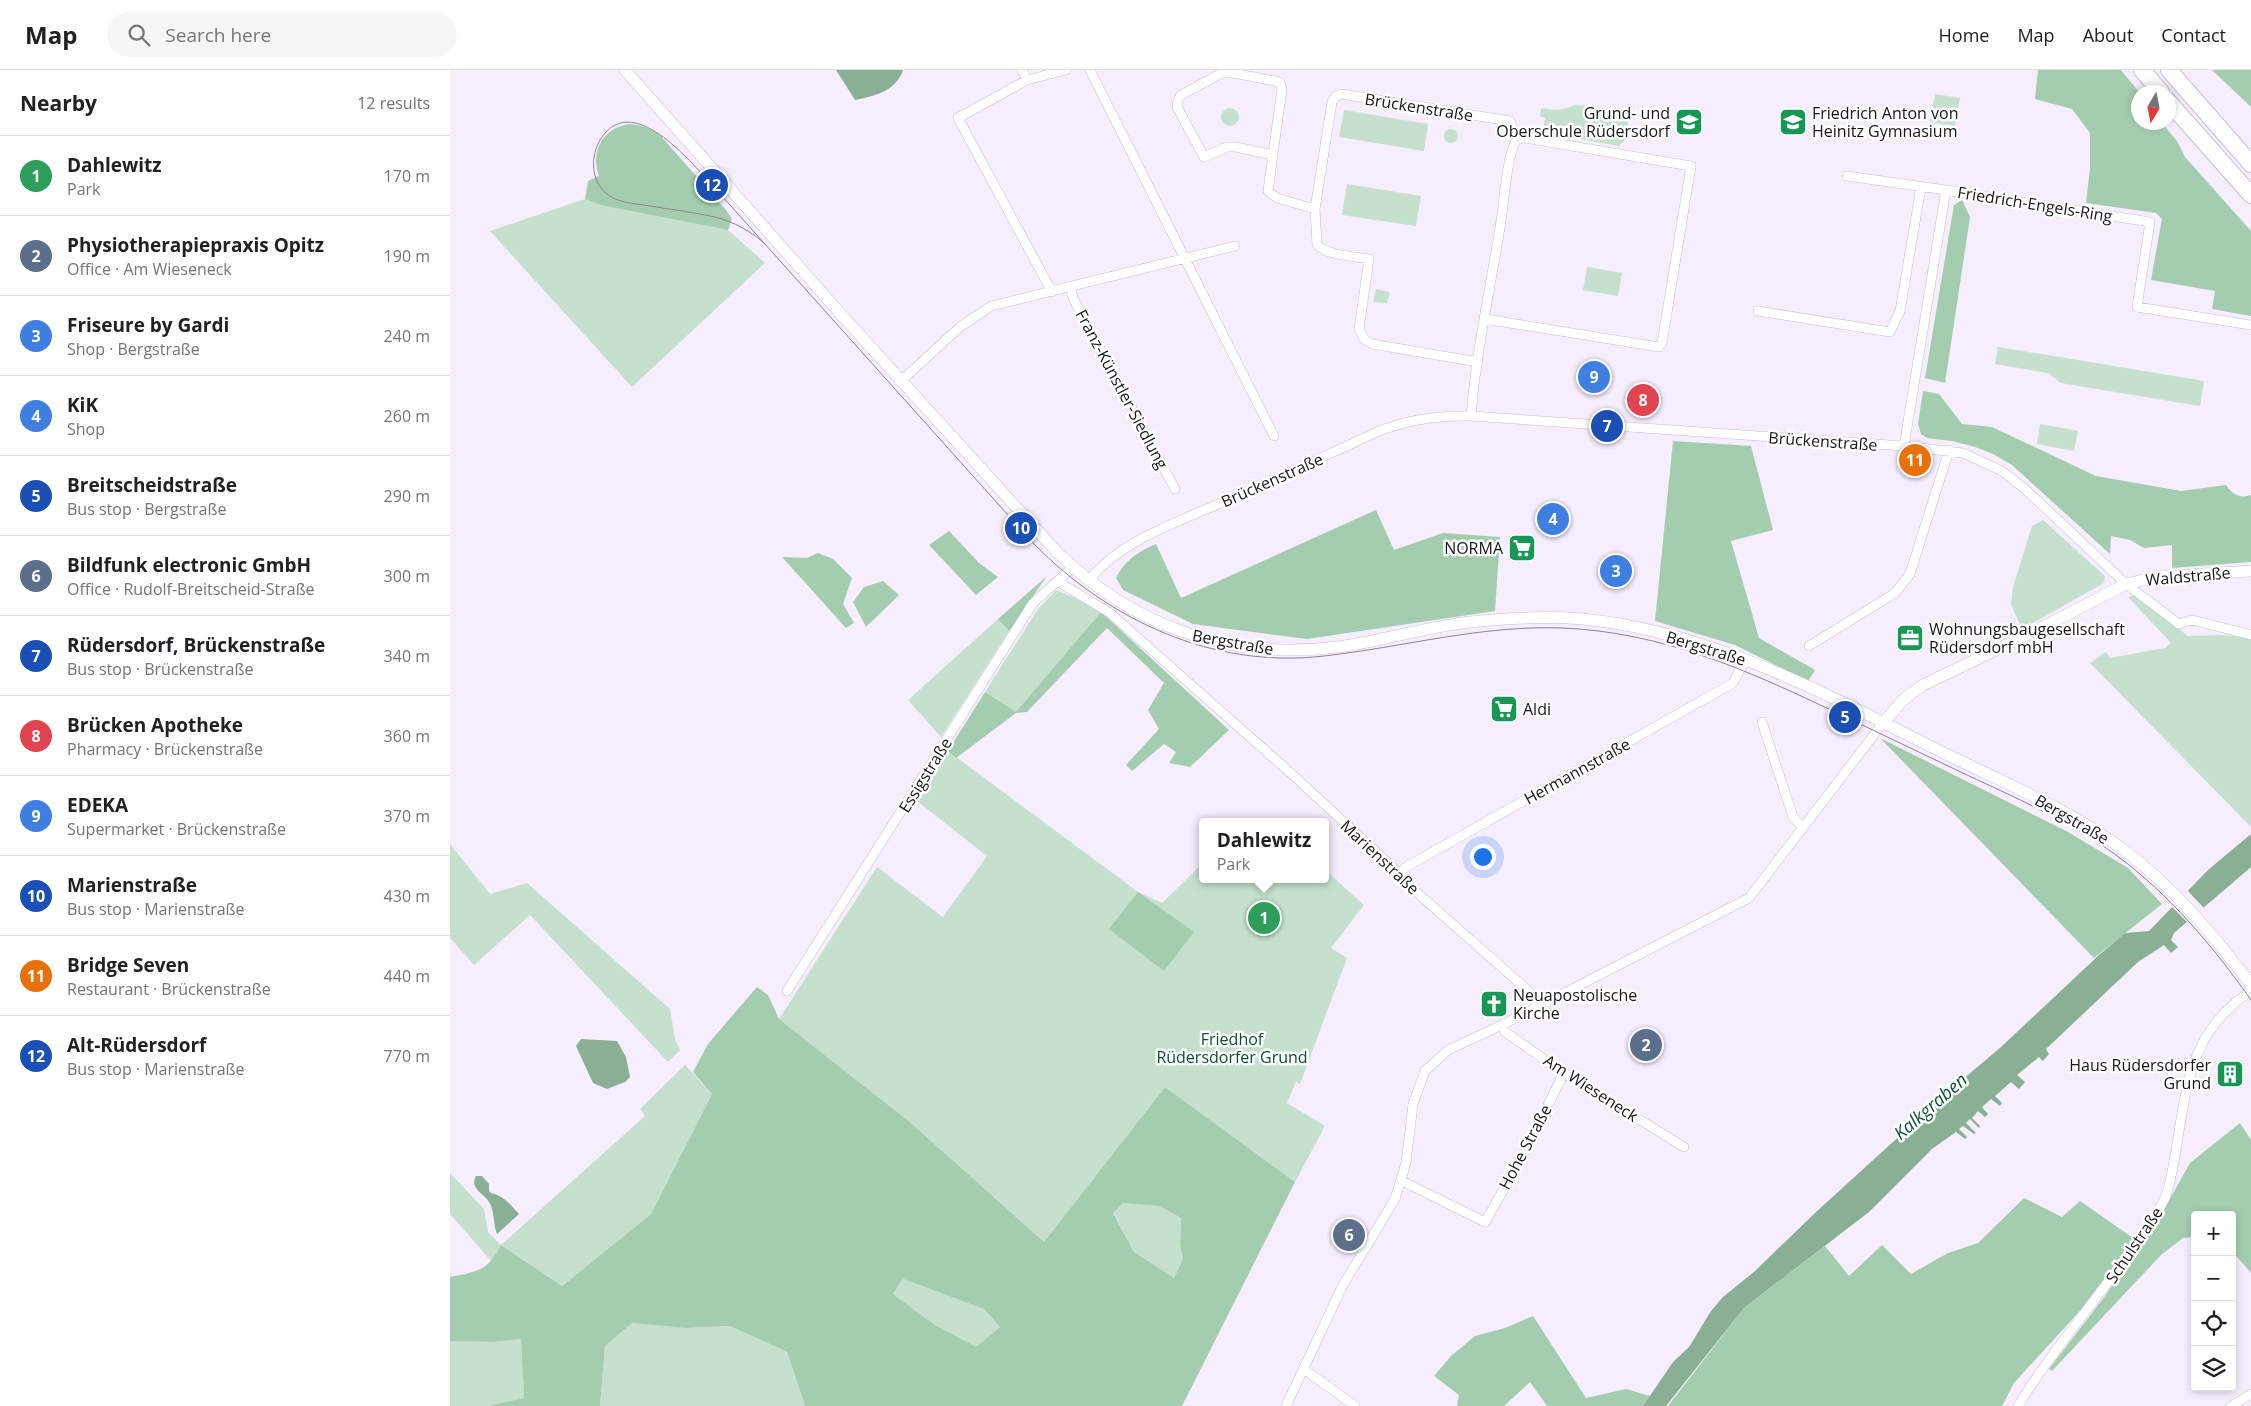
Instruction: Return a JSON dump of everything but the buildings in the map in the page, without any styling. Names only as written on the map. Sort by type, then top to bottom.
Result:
[{"type":"highway","points":[[2142,70],[2155,85]]},
{"type":"highway","points":[[2169,70],[2251,164]]},
{"type":"highway","points":[[2176,110],[2251,195]]},
{"type":"street","points":[[625,70],[901,381],[1072,567],[1089,580]]},
{"type":"street","points":[[1022,70],[1027,80]]},
{"type":"street","points":[[1052,292],[958,118],[1027,80],[1066,70]]},
{"type":"street","points":[[1090,70],[1274,436]]},
{"type":"street","points":[[1273,155],[1236,147],[1227,147],[1204,157],[1177,107],[1181,95],[1222,73],[1232,73],[1280,82],[1282,89],[1273,155],[1268,191],[1277,198],[1315,209]]},
{"type":"street","name":"Brückenstraße","points":[[1478,362],[1372,344],[1364,339],[1359,329],[1369,259],[1328,251],[1320,248],[1317,244],[1315,209],[1332,102],[1336,96],[1341,94],[1510,122],[1517,139]]},
{"type":"street","points":[[1471,416],[1478,362],[1513,144],[1517,139],[1524,138],[1691,166],[1662,343],[1659,347],[1485,319]]},
{"type":"street","points":[[1847,176],[1946,190]]},
{"type":"street","points":[[1758,311],[1890,332],[1900,311],[1921,187]]},
{"type":"street","name":"Friedrich-Engels-Ring","points":[[1904,446],[1946,190],[2150,222],[2137,307],[2251,325]]},
{"type":"street","name":"Franz-Künstler-Siedlung","points":[[901,381],[960,327],[991,306],[1071,288],[1184,257],[1235,246]]},
{"type":"street","name":"Franz-Künstler-Siedlung","points":[[1071,288],[1073,298],[1175,489]]},
{"type":"street","name":"Brückenstraße","points":[[1089,580],[1101,566],[1150,535],[1379,431],[1399,423],[1429,416],[1471,416],[1904,446],[1948,450],[1984,460],[2014,479],[2126,584],[2179,624],[2192,620],[2251,635]]},
{"type":"street","points":[[1809,646],[1895,593],[1910,574],[1948,450]]},
{"type":"street","name":"Essigstraße","points":[[787,991],[1033,603],[1072,567]]},
{"type":"street","name":"Waldstraße","points":[[1883,723],[1905,698],[1934,679],[2031,633],[2126,584],[2156,577],[2251,571]]},
{"type":"street","name":"Bergstraße","points":[[1089,580],[1124,605],[1164,626],[1210,640],[1254,649],[1276,651],[1311,650],[1360,643],[1467,622],[1515,618],[1562,618],[1624,625],[1679,638],[1746,659],[2055,807],[2103,836],[2165,884],[2197,918],[2251,985]]},
{"type":"street","name":"Marienstraße","points":[[1057,582],[1110,612],[1294,776],[1399,874],[1405,882],[1533,996],[1537,1006]]},
{"type":"street","name":"Hermannstraße","points":[[1399,874],[1406,866],[1733,683],[1746,659]]},
{"type":"street","points":[[1762,722],[1793,817],[1803,828]]},
{"type":"street","points":[[1286,1406],[1343,1285],[1395,1199],[1402,1181],[1413,1104],[1425,1071],[1448,1050],[1502,1025],[1748,898],[1883,723]]},
{"type":"street","name":"Schulstraße","points":[[2018,1406],[2039,1372],[2101,1293],[2158,1212],[2170,1183],[2191,1068],[2208,1033],[2228,1010],[2251,991]]},
{"type":"street","name":"Am Wieseneck","points":[[1502,1025],[1505,1032],[1564,1073],[1684,1147]]},
{"type":"street","name":"Hohe Straße","points":[[1402,1181],[1485,1222],[1521,1158],[1564,1073]]},
{"type":"street","points":[[1304,1369],[1354,1406]]},
{"type":"street","points":[[2231,1406],[2251,1394]]},
{"type":"green space","points":[[1935,94],[1960,98],[1955,126],[1930,122]]},
{"type":"green space","points":[[1575,105],[1608,108],[1623,115],[1627,120],[1628,128],[1624,140],[1619,146],[1543,132],[1545,118],[1540,116],[1541,108],[1559,110]]},
{"type":"green space","points":[[1230,108],[1236,111],[1239,117],[1236,123],[1230,126],[1224,123],[1221,117],[1224,111]]},
{"type":"green space","points":[[1344,110],[1428,124],[1424,151],[1339,137]]},
{"type":"green space","points":[[1451,129],[1456,131],[1458,136],[1456,141],[1451,143],[1446,141],[1444,136],[1446,131]]},
{"type":"green space","points":[[1347,184],[1421,196],[1416,226],[1342,215]]},
{"type":"green space","points":[[585,199],[600,205],[728,230],[765,263],[632,387],[490,231]]},
{"type":"green space","points":[[1587,267],[1622,273],[1618,296],[1583,290]]},
{"type":"green space","points":[[1376,289],[1390,292],[1387,303],[1373,302]]},
{"type":"green space","points":[[1998,347],[2204,381],[2200,406],[2061,383],[2048,373],[1995,364]]},
{"type":"green space","points":[[2040,424],[2078,431],[2074,451],[2037,444]]},
{"type":"green space","points":[[2043,520],[2105,576],[2104,583],[2022,629],[2011,605],[2013,587],[2032,526]]},
{"type":"green space","points":[[1056,590],[1097,607],[1101,612],[1016,713],[985,692],[1038,609]]},
{"type":"green space","points":[[2134,595],[2188,636],[2224,635],[2251,638],[2251,827],[2090,663],[2106,652],[2110,658],[2165,648],[2171,643],[2128,597]]},
{"type":"green space","points":[[998,619],[1009,631],[941,737],[908,700]]},
{"type":"green space","name":"Friedhof Rüdersdorfer Grund","points":[[948,751],[1138,892],[1162,903],[1199,867],[1199,883],[1329,883],[1329,874],[1364,905],[1331,948],[1347,958],[1300,1084],[1296,1082],[1287,1103],[1325,1126],[1295,1182],[1165,1087],[1044,1242],[911,1123],[779,1019],[877,867],[943,917],[987,856],[917,801]]},
{"type":"green space","points":[[450,844],[490,894],[527,883],[670,1009],[675,1039],[680,1050],[668,1062],[530,915],[474,965],[450,938]]},
{"type":"green space","points":[[685,1065],[712,1094],[651,1214],[562,1286],[501,1245],[645,1116],[640,1109]]},
{"type":"green space","points":[[450,1173],[484,1209],[488,1232],[501,1245],[492,1262],[450,1214]]},
{"type":"green space","points":[[1122,1202],[1159,1206],[1181,1218],[1180,1244],[1184,1260],[1174,1279],[1134,1252],[1113,1212]]},
{"type":"green space","points":[[903,1279],[984,1309],[1000,1327],[976,1348],[935,1325],[893,1294]]},
{"type":"green space","points":[[632,1323],[685,1328],[730,1326],[787,1352],[805,1406],[600,1406],[605,1346]]},
{"type":"green space","points":[[521,1338],[524,1398],[488,1406],[450,1406],[450,1341],[492,1342]]},
{"type":"shaded area","points":[[836,70],[903,70],[900,77],[890,88],[870,97],[855,100]]},
{"type":"shaded area","points":[[2038,70],[2121,70],[2133,85],[2131,85],[2131,130],[2168,130],[2177,141],[2185,157],[2251,231],[2251,316],[2212,309],[2215,291],[2151,280],[2162,219],[2156,213],[2086,203],[2090,168],[2090,133],[2072,109],[2035,99]]},
{"type":"shaded area","points":[[2212,70],[2251,70],[2251,107]]},
{"type":"shaded area","points":[[629,124],[645,127],[660,135],[726,210],[732,219],[728,230],[600,205],[585,199],[588,181],[599,176],[596,158],[601,142],[612,130]]},
{"type":"shaded area","points":[[1962,200],[1970,217],[1945,383],[1925,378],[1954,205]]},
{"type":"shaded area","points":[[1923,391],[1939,394],[1962,424],[1992,427],[2096,476],[2181,491],[2226,485],[2237,495],[2251,495],[2251,562],[2172,568],[2172,545],[2144,548],[2130,540],[2111,536],[2110,554],[2012,465],[1993,454],[1975,447],[1952,441],[1927,438],[1921,434],[1918,424]]},
{"type":"shaded area","points":[[1673,441],[1751,446],[1773,530],[1731,541],[1759,638],[1815,670],[1808,681],[1735,645],[1655,621]]},
{"type":"shaded area","points":[[1376,510],[1394,550],[1443,533],[1500,537],[1495,611],[1307,639],[1193,624],[1123,590],[1116,578],[1133,557],[1156,544],[1181,598]]},
{"type":"shaded area","points":[[949,531],[979,563],[998,577],[976,595],[929,545]]},
{"type":"shaded area","points":[[818,553],[833,559],[852,578],[843,604],[854,623],[846,628],[782,557],[807,558]]},
{"type":"shaded area","points":[[1047,576],[1009,631],[998,619]]},
{"type":"shaded area","points":[[883,581],[899,595],[866,627],[853,602],[864,587]]},
{"type":"shaded area","points":[[1101,612],[1229,730],[1190,767],[1169,763],[1176,752],[1164,744],[1132,771],[1126,765],[1159,729],[1148,710],[1164,683],[1107,628],[1027,712],[1016,713],[956,758],[948,751],[985,692],[1016,712]]},
{"type":"shaded area","points":[[1880,738],[2068,832],[2128,868],[2162,904],[2094,958]]},
{"type":"shaded area","points":[[2251,834],[2251,867],[2174,933],[2171,940],[2178,947],[2171,953],[2164,945],[2138,962],[2046,1049],[2049,1054],[2043,1061],[2039,1057],[2017,1075],[2025,1082],[2019,1089],[2011,1082],[1995,1096],[2002,1103],[2000,1106],[1991,1099],[1982,1107],[1988,1114],[1985,1117],[1978,1111],[1972,1118],[1980,1126],[1979,1128],[1970,1119],[1966,1123],[1976,1133],[1974,1134],[1963,1126],[1959,1129],[1967,1137],[1965,1139],[1956,1132],[1932,1149],[1869,1212],[1744,1308],[1666,1406],[1643,1406],[1673,1362],[1689,1347],[1711,1311],[1723,1297],[1755,1271],[1816,1212],[1949,1091],[2001,1047],[2099,955],[2125,933],[2149,931],[2208,870]]},
{"type":"shaded area","points":[[1138,892],[1194,932],[1164,971],[1109,929]]},
{"type":"shaded area","points":[[757,987],[768,995],[779,1019],[911,1123],[1044,1242],[1165,1087],[1295,1182],[1182,1406],[805,1406],[787,1352],[730,1326],[685,1328],[632,1323],[605,1346],[600,1406],[488,1406],[524,1398],[521,1339],[492,1342],[450,1341],[450,1277],[481,1269],[491,1261],[501,1245],[562,1286],[651,1214],[712,1094],[693,1072],[708,1044]],"holes":[[[1123,1203],[1159,1206],[1181,1218],[1180,1244],[1183,1260],[1174,1278],[1134,1252],[1113,1213]],[[903,1279],[984,1309],[1000,1327],[976,1347],[935,1325],[893,1294]]]},
{"type":"shaded area","points":[[581,1039],[617,1041],[626,1057],[630,1077],[625,1082],[607,1089],[593,1083],[576,1046]]},
{"type":"shaded area","points":[[2240,1123],[2251,1140],[2251,1273],[2236,1256],[2236,1211],[2191,1211],[2191,1237],[2183,1238],[2162,1254],[2052,1371],[2049,1369],[2105,1296],[2162,1213],[2190,1163]]},
{"type":"shaded area","points":[[476,1176],[482,1176],[489,1184],[489,1191],[510,1204],[519,1214],[497,1234],[491,1206],[474,1184]]},
{"type":"shaded area","points":[[2024,1198],[2062,1217],[2080,1201],[2136,1240],[2098,1291],[2014,1383],[2002,1406],[1668,1406],[1744,1308],[1825,1246],[1849,1276],[1882,1245],[1911,1274],[1948,1253],[1978,1243]]},
{"type":"shaded area","points":[[1533,1316],[1586,1398],[1626,1389],[1650,1396],[1643,1406],[1547,1406],[1530,1382],[1504,1406],[1457,1406],[1459,1395],[1434,1376],[1451,1356],[1475,1336],[1505,1328]]},
{"type":"pier","points":[[2185,888],[2205,909],[2188,923],[2170,905]]},
{"type":"tram line","points":[[765,244],[760,239],[748,231],[722,219],[627,203],[609,196],[598,183],[595,174],[594,157],[600,140],[613,126],[627,122],[643,125],[659,134],[675,147],[712,185],[1034,544],[1096,596],[1130,617],[1166,634],[1204,647],[1243,655],[1283,658],[1324,656],[1472,633],[1532,628],[1599,631],[1669,645],[1703,656],[1736,668],[1835,712],[2033,806],[2096,841],[2135,870],[2172,904],[2206,941],[2251,1000]]},
{"type":"place","name":"Grund- und Oberschule Rüdersdorf","points":[[1689,122]]},
{"type":"place","name":"Friedrich Anton von Heinitz Gymnasium","points":[[1793,122]]},
{"type":"place","name":"Alt-Rüdersdorf","points":[[712,185]]},
{"type":"place","name":"EDEKA","points":[[1594,377]]},
{"type":"place","name":"Brücken Apotheke","points":[[1643,400]]},
{"type":"place","name":"Rüdersdorf, Brückenstraße","points":[[1607,426]]},
{"type":"place","name":"Bridge Seven","points":[[1915,460]]},
{"type":"place","name":"KiK","points":[[1553,519]]},
{"type":"place","name":"Marienstraße","points":[[1021,528]]},
{"type":"place","name":"NORMA","points":[[1522,548]]},
{"type":"place","name":"Friseure by Gardi","points":[[1616,571]]},
{"type":"place","name":"Wohnungsbaugesellschaft Rüdersdorf mbH","points":[[1910,638]]},
{"type":"place","name":"Aldi","points":[[1504,709]]},
{"type":"place","name":"Breitscheidstraße","points":[[1845,717]]},
{"type":"place","name":"Dahlewitz","points":[[1264,918]]},
{"type":"place","name":"Neuapostolische Kirche","points":[[1494,1004]]},
{"type":"place","name":"Physiotherapiepraxis Opitz","points":[[1646,1045]]},
{"type":"place","name":"Haus Rüdersdorfer Grund","points":[[2230,1074]]},
{"type":"place","name":"Bildfunk electronic GmbH","points":[[1349,1235]]},
{"type":"water label","name":"Kalkgraben","points":[[1930,1106]]}]
